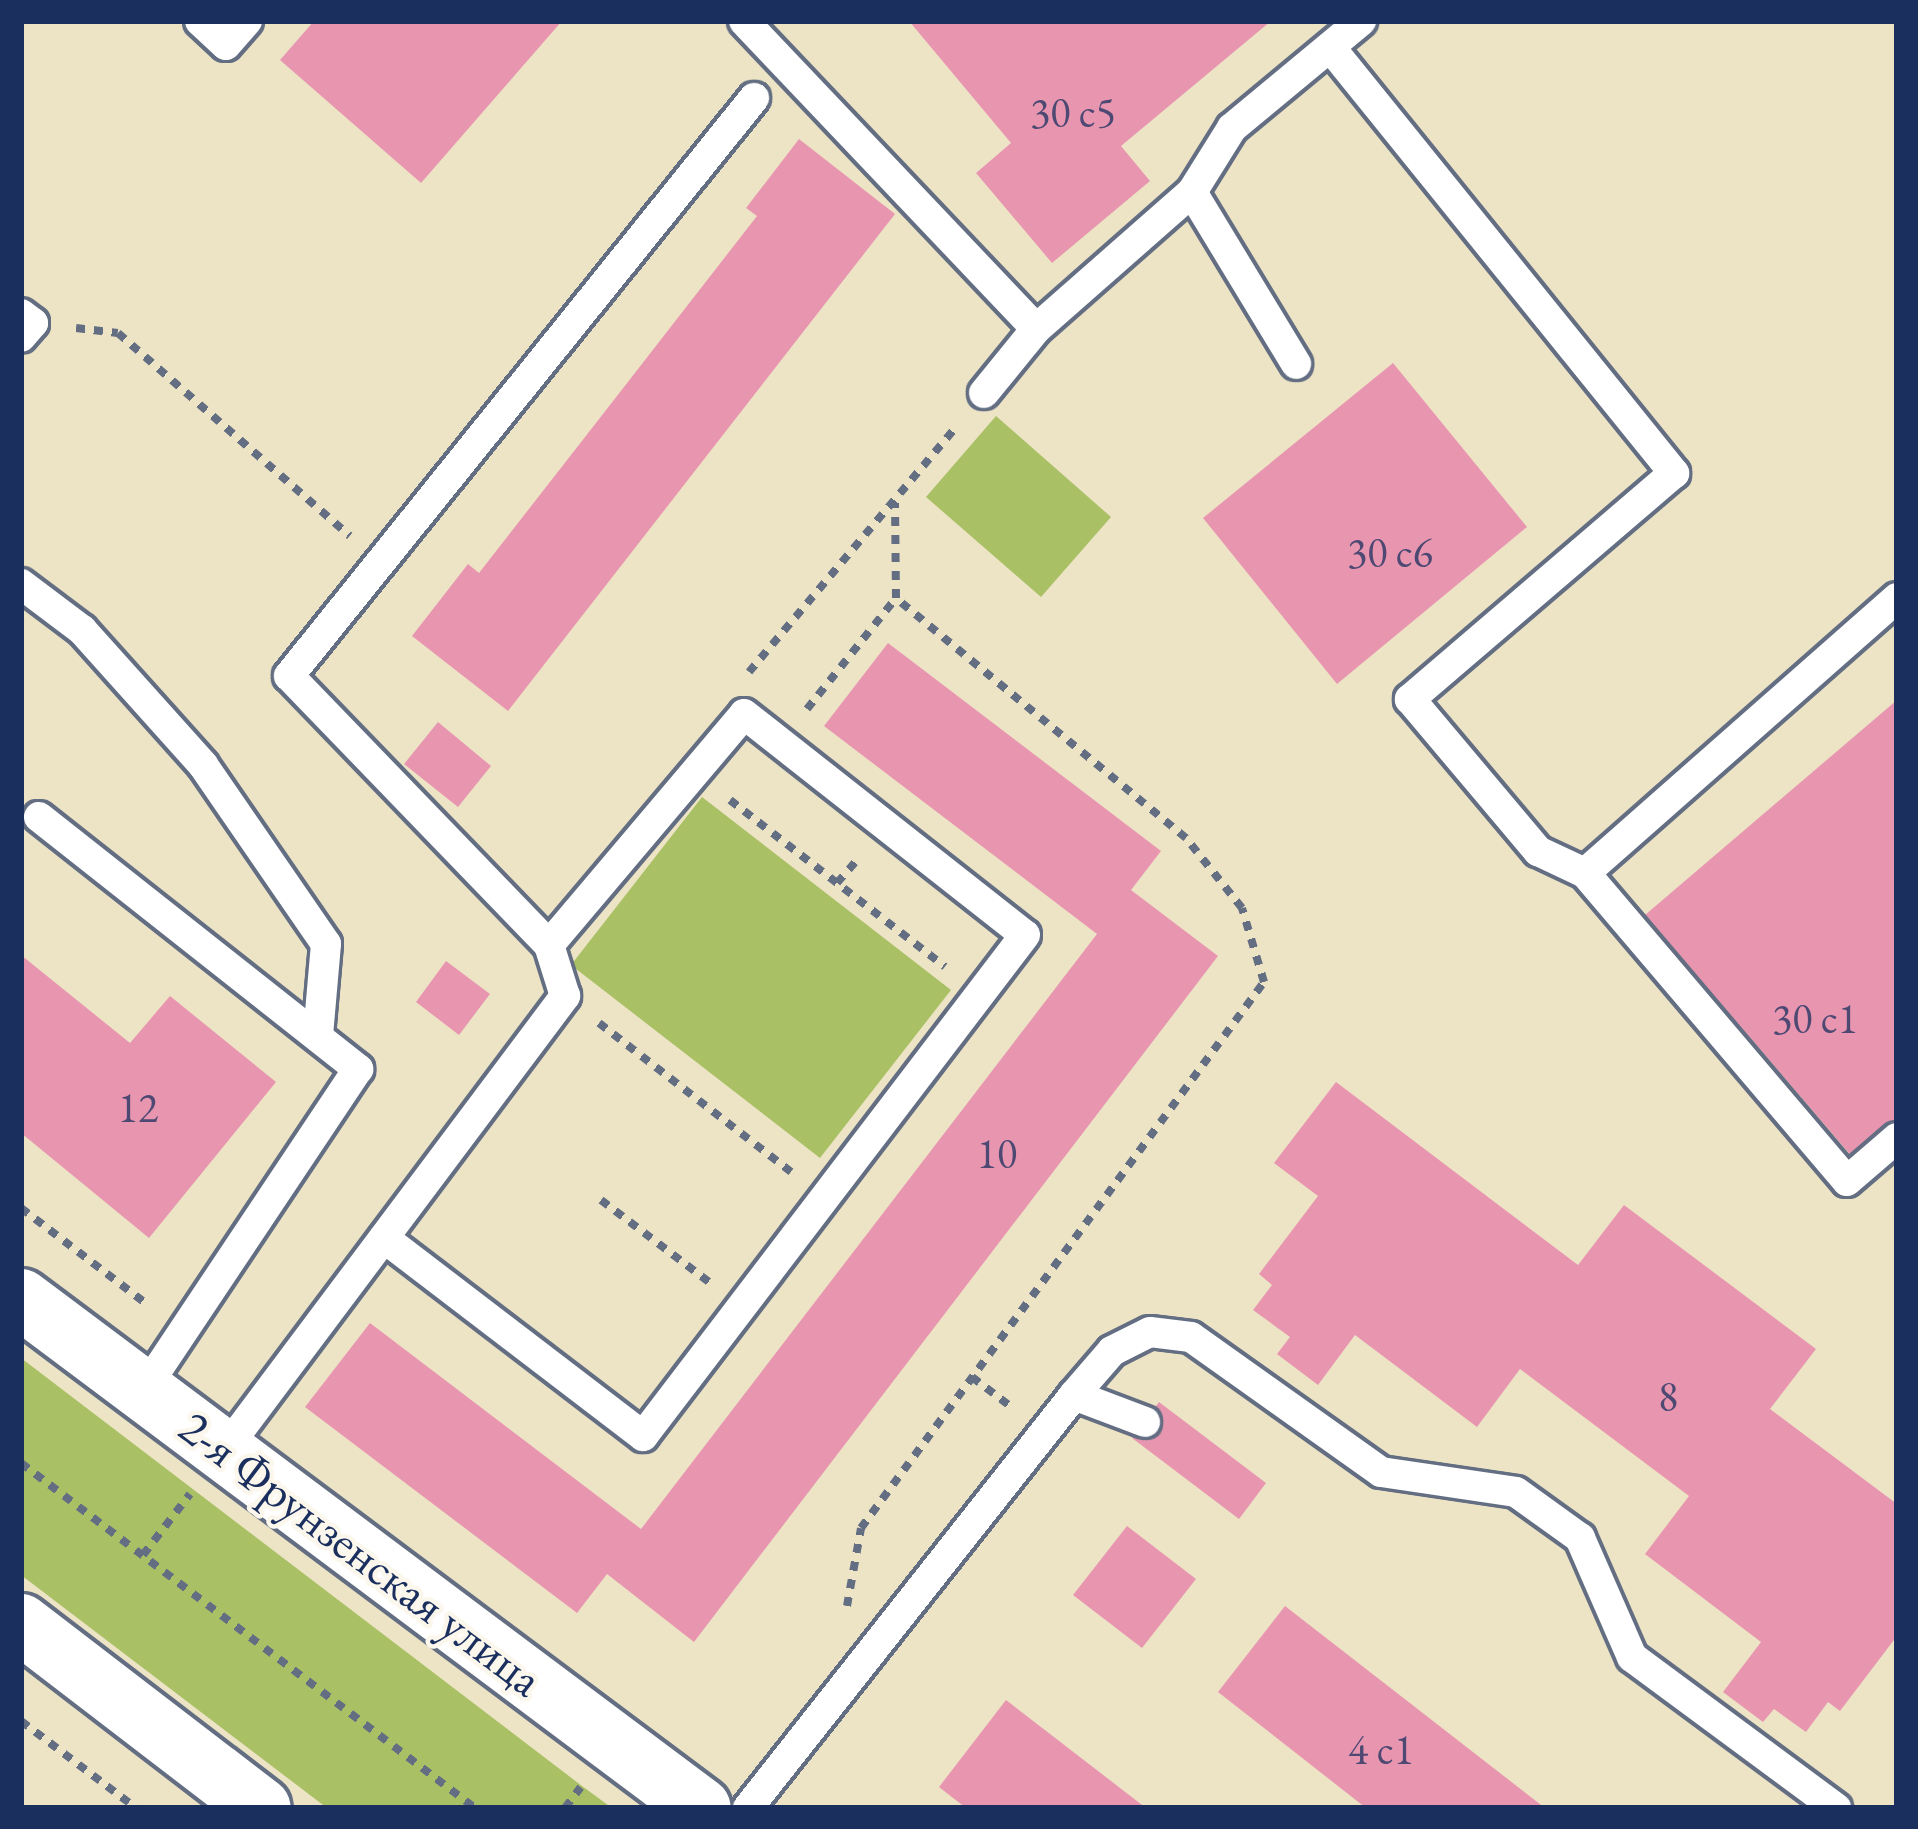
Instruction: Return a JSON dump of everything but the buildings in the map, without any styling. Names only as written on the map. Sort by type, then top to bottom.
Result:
[{"type":"street","name":"2-я Фрунзенская улица","points":[[21,1299],[701,1808]]},
{"type":"street","points":[[27,1641],[262,1808]]},
{"type":"lane","points":[[200,21],[226,45],[248,21]]},
{"type":"lane","points":[[744,21],[1036,328]]},
{"type":"lane","points":[[984,393],[1036,328],[1192,192],[1232,128],[1360,21]]},
{"type":"lane","points":[[1330,46],[1674,472],[1410,699],[1538,851],[1586,873],[1847,1180],[1897,1138]]},
{"type":"lane","points":[[224,1451],[565,996],[548,945],[290,676],[754,98]]},
{"type":"lane","points":[[1192,192],[1296,364]]},
{"type":"lane","points":[[21,584],[82,630],[203,765],[326,944],[318,1036]]},
{"type":"lane","points":[[1586,873],[1891,616]]},
{"type":"lane","points":[[384,1238],[643,1436],[1025,935],[745,714],[548,945]]},
{"type":"lane","points":[[39,817],[358,1069],[143,1390]]},
{"type":"lane","points":[[748,1808],[1074,1394],[1112,1351],[1150,1332],[1191,1337],[1381,1472],[1516,1492],[1580,1538],[1632,1657],[1836,1808]]},
{"type":"lane","points":[[1074,1394],[1144,1422]]},
{"type":"path","points":[[25,324],[118,334],[343,529]]},
{"type":"path","points":[[745,714],[743,679],[984,393]]},
{"type":"path","points":[[781,742],[896,598],[896,503]]},
{"type":"path","points":[[844,1618],[861,1528],[1264,982],[1242,908],[1186,838],[896,598]]},
{"type":"path","points":[[695,773],[980,994]]},
{"type":"path","points":[[565,996],[825,1198]]},
{"type":"path","points":[[601,1200],[742,1307]]},
{"type":"path","points":[[143,1555],[224,1451]]},
{"type":"path","points":[[21,1463],[475,1808]]},
{"type":"path","points":[[21,1721],[136,1808]]},
{"type":"path","points":[[565,1808],[582,1786]]},
{"type":"green space","points":[[996,416],[1111,517],[1041,597],[926,497]]},
{"type":"green space","points":[[702,797],[951,990],[820,1158],[571,965]]},
{"type":"green space","points":[[21,1358],[612,1808],[327,1808],[21,1575]]}]
